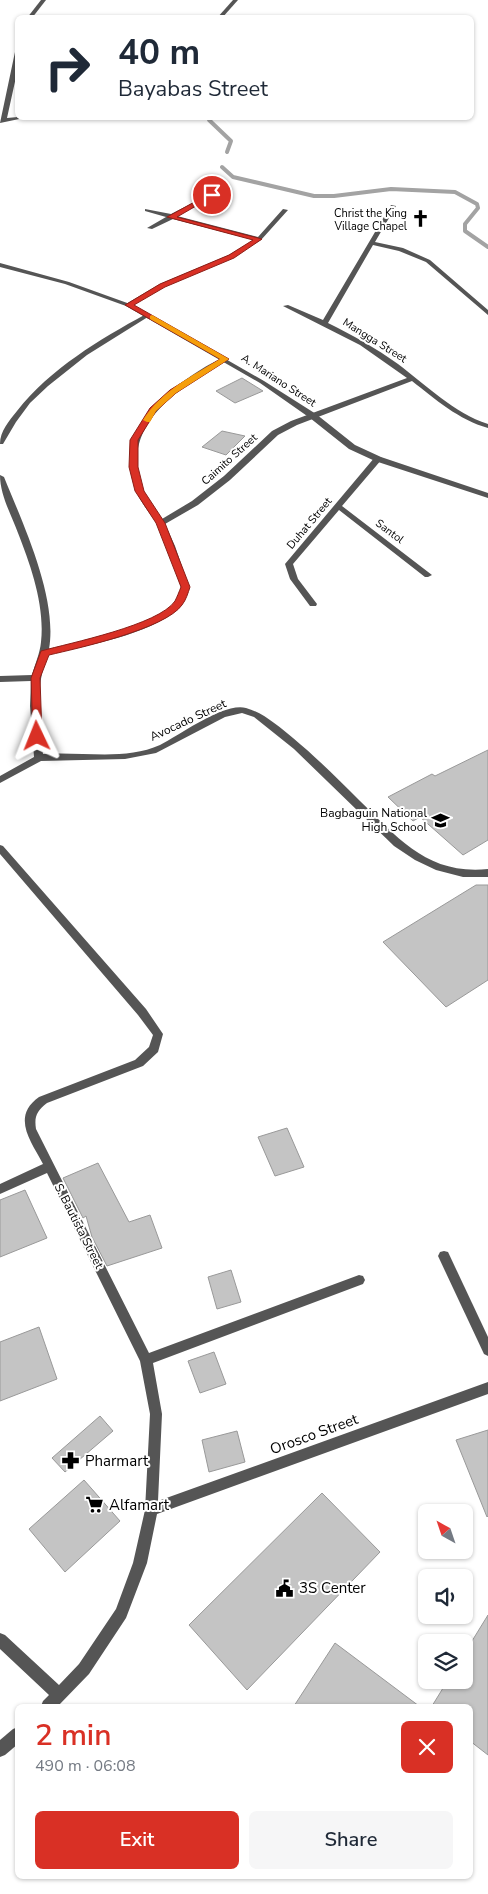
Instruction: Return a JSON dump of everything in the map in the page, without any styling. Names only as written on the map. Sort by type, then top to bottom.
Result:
[{"type":"street","points":[[32,15],[44,0]]},
{"type":"street","points":[[222,15],[236,0]]},
{"type":"street","points":[[15,65],[2,121],[15,119]]},
{"type":"street","points":[[150,228],[226,188]]},
{"type":"street","name":"Mangga Street","points":[[325,322],[393,206]]},
{"type":"street","points":[[147,210],[259,239]]},
{"type":"street","points":[[128,305],[162,285],[231,256],[259,239],[285,210]]},
{"type":"street","points":[[372,243],[401,249],[428,261],[488,313]]},
{"type":"street","name":"A. Mariano Street","points":[[0,265],[67,283],[128,305],[226,359],[313,416],[352,447],[378,459],[488,496]]},
{"type":"street","name":"Mangga Street","points":[[286,306],[325,322],[369,347],[468,418],[486,426]]},
{"type":"street","points":[[0,442],[27,403],[65,366],[148,315]]},
{"type":"street","points":[[45,653],[107,638],[160,617],[178,604],[185,587],[161,523],[140,491],[134,467],[134,440],[153,410],[173,391],[226,359]]},
{"type":"street","name":"Mangga Street","points":[[313,416],[413,378]]},
{"type":"street","name":"Caimito Street","points":[[161,523],[195,503],[227,478],[275,433],[313,416]]},
{"type":"street","name":"Duhat Street","points":[[313,604],[292,577],[288,570],[289,564],[378,459]]},
{"type":"street","points":[[0,477],[37,578],[43,602],[46,634],[45,653],[36,678],[39,758],[0,780]]},
{"type":"street","name":"Santol","points":[[338,506],[428,575]]},
{"type":"street","points":[[0,679],[36,678]]},
{"type":"street","name":"Avocado Street","points":[[39,758],[59,755],[103,756],[141,754],[154,750],[228,712],[243,710],[256,714],[291,740],[397,844],[413,855],[453,873],[477,875],[488,873]]},
{"type":"street","name":"S. Bautista Street","points":[[0,848],[142,1012],[158,1034],[154,1049],[139,1063],[43,1100],[32,1107],[28,1115],[31,1129],[49,1167],[146,1360],[156,1414],[151,1510],[140,1564],[120,1613],[84,1669],[50,1704]]},
{"type":"street","points":[[0,1189],[49,1167]]},
{"type":"street","points":[[444,1256],[488,1350]]},
{"type":"street","points":[[146,1360],[359,1280]]},
{"type":"street","name":"Orosco Street","points":[[151,1510],[488,1388]]},
{"type":"street","points":[[0,1640],[60,1695]]},
{"type":"street","points":[[0,1750],[15,1737]]},
{"type":"building","points":[[242,378],[263,391],[235,403],[216,391]]},
{"type":"building","points":[[222,431],[245,436],[226,455],[202,447]]},
{"type":"building","name":"Bagbaguin National High School","points":[[488,750],[488,840],[463,855],[420,817],[413,821],[388,797],[432,774],[435,776]]},
{"type":"building","points":[[476,885],[488,885],[488,980],[446,1007],[383,942]]},
{"type":"building","points":[[287,1128],[304,1167],[275,1176],[258,1137]]},
{"type":"building","points":[[98,1163],[129,1222],[150,1215],[162,1248],[107,1266],[92,1237],[86,1216],[83,1218],[63,1178]]},
{"type":"building","points":[[25,1190],[47,1238],[0,1257],[0,1200]]},
{"type":"building","points":[[231,1270],[241,1302],[217,1309],[208,1277]]},
{"type":"building","points":[[39,1327],[57,1379],[0,1401],[0,1342]]},
{"type":"building","points":[[214,1352],[226,1384],[200,1393],[188,1361]]},
{"type":"building","points":[[100,1416],[113,1431],[65,1472],[52,1458]]},
{"type":"building","points":[[488,1430],[488,1516],[487,1517],[456,1440]]},
{"type":"building","points":[[237,1431],[245,1462],[209,1472],[202,1440]]},
{"type":"building","points":[[84,1480],[120,1521],[65,1572],[29,1529]]},
{"type":"building","name":"3S Center","points":[[322,1493],[380,1552],[247,1690],[189,1625]]},
{"type":"building","points":[[488,1615],[488,1755],[473,1743],[473,1704],[433,1704],[442,1689],[473,1689],[473,1639]]},
{"type":"building","points":[[335,1643],[416,1704],[295,1704]]},
{"type":"waterway","points":[[209,120],[231,141],[227,152]]},
{"type":"waterway","points":[[222,167],[233,177],[314,196],[334,196],[391,189],[455,192],[477,204],[478,208],[465,224],[465,231],[488,247]]},
{"type":"slow traffic","points":[[147,420],[153,410],[173,391],[226,359],[152,318]]},
{"type":"place","name":"Christ the King Village Chapel","points":[[421,219]]},
{"type":"place","name":"Bagbaguin National High School","points":[[441,820]]},
{"type":"place","name":"Pharmart","points":[[71,1461]]},
{"type":"place","name":"Alfamart","points":[[95,1505]]},
{"type":"place","name":"3S Center","points":[[285,1588]]},
{"type":"route","points":[[37,736],[36,678],[45,653],[107,638],[160,617],[178,604],[185,587],[161,523],[148,506],[140,491],[134,467],[134,440],[153,410],[173,391],[226,359],[128,305],[162,285],[231,256],[259,239],[170,217],[212,195]]}]
